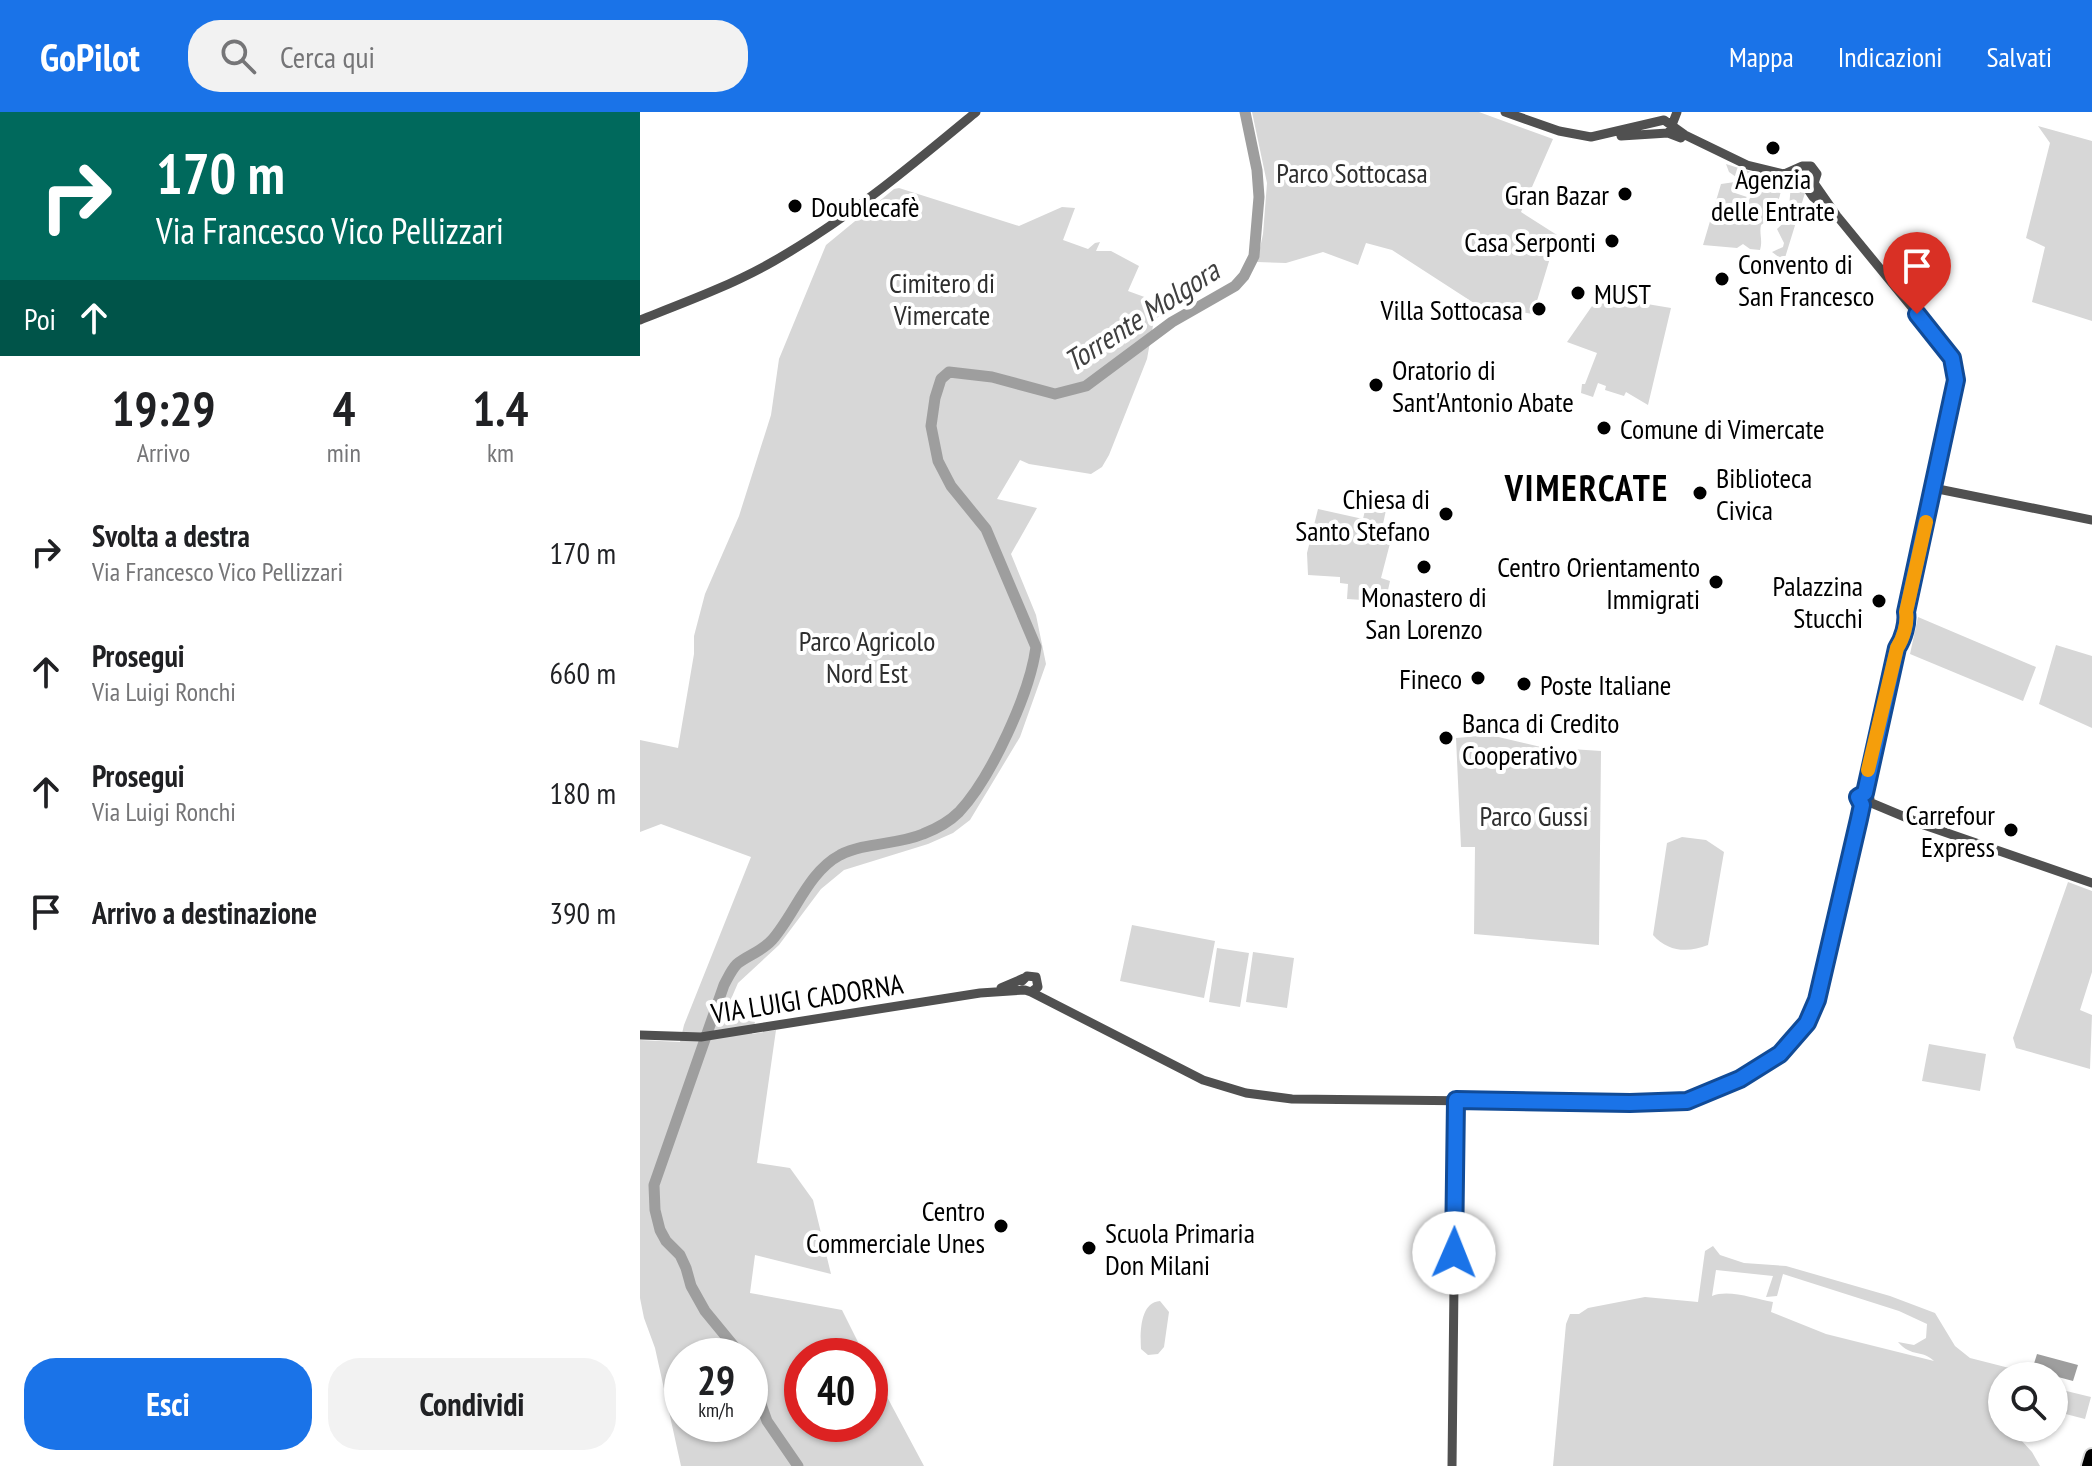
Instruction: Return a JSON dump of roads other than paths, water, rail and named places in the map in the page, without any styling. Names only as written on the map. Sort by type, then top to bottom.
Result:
[{"type":"highway","points":[[2089,1466],[2092,1456]]},
{"type":"street","points":[[640,320],[750,273],[804,243],[863,202],[976,112]]},
{"type":"street","points":[[1492,112],[1575,137],[1602,141],[1640,133],[1666,132],[1737,166],[1806,183]]},
{"type":"street","points":[[1505,112],[1575,137],[1602,137],[1659,121]]},
{"type":"street","points":[[1667,112],[1655,128],[1747,165],[1781,174],[1805,165],[1811,166],[1817,174],[1806,183]]},
{"type":"street","points":[[1666,132],[1677,112]]},
{"type":"street","points":[[1032,989],[1034,976],[1024,978],[1022,985],[1203,1080],[1246,1093],[1292,1099],[1687,1101],[1740,1079],[1780,1054],[1807,1023],[1817,1000],[1865,800],[1897,648],[1901,642],[1956,380],[1954,361],[1837,216],[1796,176],[1798,170]]},
{"type":"street","points":[[1933,488],[2092,520]]},
{"type":"street","points":[[1865,800],[1924,825],[2092,883]]},
{"type":"street","name":"VIA LUIGI CADORNA","points":[[980,993],[1024,978]]},
{"type":"street","name":"VIA LUIGI CADORNA","points":[[640,1035],[706,1036],[980,993],[1032,989]]},
{"type":"street","points":[[1452,1466],[1456,1100]]},
{"type":"waterway","name":"Torrente Molgora","points":[[727,1338],[705,1311],[691,1286],[680,1255],[660,1230],[654,1185],[724,985],[737,964],[772,940],[810,883],[829,862],[850,851],[923,834],[959,812],[996,757],[1032,666],[1036,647],[986,529],[951,486],[938,461],[931,426],[941,379],[949,372],[992,377],[1055,394],[1086,386],[1172,322],[1235,286],[1254,256],[1259,197],[1257,170],[1245,112]]},
{"type":"waterway","name":"Torrente Molgora","points":[[768,1422],[798,1466]]},
{"type":"place","name":"Agenzia delle Entrate","points":[[1773,148]]},
{"type":"place","name":"Gran Bazar","points":[[1625,194]]},
{"type":"place","name":"Doublecafè","points":[[795,206]]},
{"type":"place","name":"Casa Serponti","points":[[1612,241]]},
{"type":"place","name":"Convento di San Francesco","points":[[1722,279]]},
{"type":"place","name":"MUST","points":[[1578,293]]},
{"type":"place","name":"Villa Sottocasa","points":[[1539,309]]},
{"type":"place","name":"Oratorio di Sant'Antonio Abate","points":[[1376,385]]},
{"type":"place","name":"Comune di Vimercate","points":[[1604,428]]},
{"type":"place","name":"Biblioteca Civica","points":[[1700,493]]},
{"type":"place","name":"Chiesa di Santo Stefano","points":[[1446,514]]},
{"type":"place","name":"Monastero di San Lorenzo","points":[[1424,567]]},
{"type":"place","name":"Centro Orientamento Immigrati","points":[[1716,582]]},
{"type":"place","name":"Palazzina Stucchi","points":[[1879,601]]},
{"type":"place","name":"Fineco","points":[[1478,678]]},
{"type":"place","name":"Poste Italiane","points":[[1524,684]]},
{"type":"place","name":"Banca di Credito Cooperativo","points":[[1446,738]]},
{"type":"place","name":"Carrefour Express","points":[[2011,830]]},
{"type":"place","name":"Centro Commerciale Unes","points":[[1001,1226]]},
{"type":"place","name":"Scuola Primaria Don Milani","points":[[1089,1248]]},
{"type":"district","name":"VIMERCATE","points":[[1587,487]]},
{"type":"park label","name":"Parco Sottocasa","points":[[1352,172]]},
{"type":"park label","name":"Cimitero di Vimercate","points":[[942,298]]},
{"type":"park label","name":"Parco Agricolo Nord Est","points":[[867,656]]},
{"type":"park label","name":"Parco Gussi","points":[[1534,815]]}]
